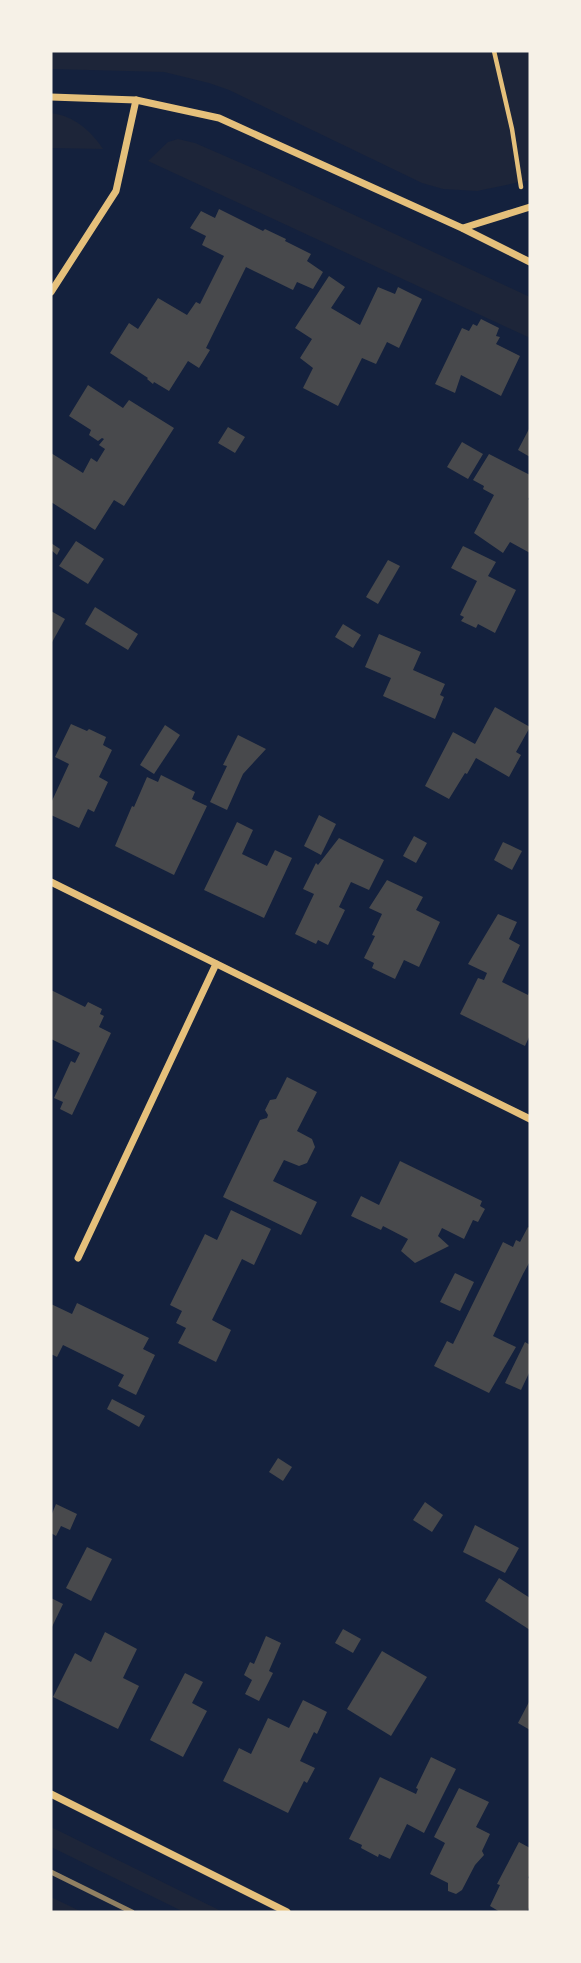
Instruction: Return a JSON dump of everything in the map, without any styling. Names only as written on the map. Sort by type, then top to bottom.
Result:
[{"type":"street","points":[[51,97],[136,100],[219,118],[462,228],[530,262]]},
{"type":"street","points":[[51,292],[116,191],[136,100]]},
{"type":"street","points":[[462,228],[528,208]]},
{"type":"street","points":[[51,882],[530,1119]]},
{"type":"street","points":[[78,1258],[216,964]]},
{"type":"street","points":[[51,1794],[287,1912]]},
{"type":"path","points":[[494,51],[528,208]]},
{"type":"shaded area","points":[[51,51],[530,51],[530,180],[477,191],[443,189],[422,183],[229,90],[164,72],[51,69]]},
{"type":"shaded area","points":[[51,113],[67,117],[81,125],[103,149],[51,148]]},
{"type":"shaded area","points":[[178,139],[195,143],[262,172],[530,297],[530,338],[148,161],[168,142]]},
{"type":"shaded area","points":[[51,1827],[223,1912],[184,1912],[51,1847]]},
{"type":"shaded area","points":[[51,1897],[82,1912],[51,1912]]},
{"type":"building","points":[[219,209],[286,239],[285,241],[311,254],[307,261],[323,272],[313,289],[297,282],[293,290],[246,267],[206,348],[210,350],[199,368],[188,361],[169,391],[154,382],[153,384],[110,353],[129,323],[138,329],[158,298],[187,315],[196,302],[200,304],[224,256],[202,245],[206,236],[190,228],[201,211],[215,218]]},
{"type":"building","points":[[329,276],[345,287],[331,308],[360,325],[378,287],[395,294],[398,287],[422,299],[399,348],[387,342],[376,364],[362,358],[338,406],[303,388],[313,368],[300,358],[312,339],[295,328]]},
{"type":"building","points":[[481,319],[499,328],[496,336],[500,337],[496,344],[520,356],[501,396],[461,375],[455,393],[435,384],[462,328],[469,331],[473,324],[477,326]]},
{"type":"building","points":[[88,385],[123,408],[129,400],[174,428],[124,506],[114,500],[95,530],[51,502],[51,453],[83,473],[91,458],[97,462],[105,449],[99,445],[104,439],[98,441],[89,435],[91,430],[69,416]]},
{"type":"building","points":[[228,427],[245,437],[235,453],[218,443]]},
{"type":"building","points":[[530,427],[530,457],[518,450]]},
{"type":"building","points":[[462,442],[483,454],[468,479],[447,467]]},
{"type":"building","points":[[489,454],[530,475],[530,553],[510,542],[503,553],[474,533],[494,495],[473,480]]},
{"type":"building","points":[[76,541],[104,559],[88,584],[59,566]]},
{"type":"building","points":[[51,543],[60,549],[57,555],[51,550]]},
{"type":"building","points":[[463,546],[496,562],[488,576],[516,590],[495,633],[478,624],[476,628],[461,621],[464,617],[460,615],[477,581],[451,568]]},
{"type":"building","points":[[388,560],[400,566],[378,604],[366,597]]},
{"type":"building","points":[[95,607],[138,634],[128,650],[85,624]]},
{"type":"building","points":[[51,611],[65,619],[51,644]]},
{"type":"building","points":[[343,624],[361,635],[353,648],[335,637]]},
{"type":"building","points":[[379,634],[421,652],[413,670],[445,684],[440,695],[444,697],[435,719],[383,696],[391,678],[365,667]]},
{"type":"building","points":[[495,707],[530,727],[516,752],[521,755],[509,777],[476,758],[449,799],[425,786],[453,732],[475,744]]},
{"type":"building","points":[[71,724],[106,737],[103,745],[112,750],[99,777],[108,782],[94,812],[88,809],[79,828],[51,815],[51,803],[69,764],[55,757]]},
{"type":"building","points":[[165,725],[180,735],[154,774],[140,765]]},
{"type":"building","points":[[238,735],[266,749],[243,774],[227,810],[210,802],[227,766],[223,765]]},
{"type":"building","points":[[161,775],[195,792],[192,799],[207,806],[174,875],[115,846],[147,777],[158,782]]},
{"type":"building","points":[[319,815],[336,824],[321,855],[304,846]]},
{"type":"building","points":[[237,822],[253,830],[242,854],[267,866],[275,850],[292,858],[264,918],[204,890]]},
{"type":"building","points":[[414,836],[427,843],[416,863],[403,856]]},
{"type":"building","points":[[339,838],[384,860],[369,890],[351,882],[339,907],[345,910],[328,945],[318,940],[316,944],[295,934],[314,894],[303,889],[316,863],[318,865]]},
{"type":"building","points":[[503,842],[522,851],[512,870],[494,860]]},
{"type":"building","points":[[387,880],[423,897],[416,910],[440,922],[419,967],[404,960],[395,979],[372,968],[374,963],[364,958],[382,914],[369,908]]},
{"type":"building","points":[[498,914],[517,922],[509,939],[520,945],[502,982],[528,995],[530,990],[530,1035],[525,1046],[460,1014],[478,978],[484,980],[487,973],[468,964]]},
{"type":"building","points":[[51,990],[85,1007],[88,1002],[102,1009],[100,1014],[104,1016],[99,1027],[111,1033],[72,1115],[60,1109],[63,1102],[54,1098],[71,1061],[75,1063],[80,1053],[51,1039]]},
{"type":"building","points":[[287,1077],[317,1092],[297,1131],[312,1139],[315,1147],[307,1163],[299,1166],[284,1160],[273,1181],[317,1202],[301,1235],[223,1197],[260,1120],[267,1118],[265,1110],[270,1100],[276,1099]]},
{"type":"building","points":[[400,1161],[482,1201],[480,1206],[485,1209],[478,1222],[473,1220],[464,1239],[442,1228],[438,1236],[449,1246],[415,1263],[401,1251],[408,1239],[383,1226],[381,1230],[351,1216],[361,1196],[379,1205]]},
{"type":"building","points":[[231,1210],[271,1229],[254,1265],[242,1259],[212,1320],[231,1330],[216,1362],[178,1343],[186,1328],[176,1323],[182,1311],[170,1305],[205,1234],[217,1240]]},
{"type":"building","points":[[528,1227],[530,1264],[493,1336],[516,1347],[489,1393],[434,1366],[447,1341],[453,1344],[503,1242],[513,1247],[516,1240],[520,1242]]},
{"type":"building","points":[[455,1273],[474,1282],[460,1311],[440,1302]]},
{"type":"building","points":[[77,1303],[149,1338],[143,1349],[155,1355],[136,1395],[118,1386],[124,1375],[63,1345],[57,1357],[51,1354],[51,1304],[72,1314]]},
{"type":"building","points":[[525,1342],[530,1345],[530,1371],[521,1390],[505,1383]]},
{"type":"building","points":[[112,1399],[145,1416],[139,1427],[107,1409]]},
{"type":"building","points":[[278,1458],[292,1467],[283,1481],[269,1472]]},
{"type":"building","points":[[425,1502],[443,1515],[432,1532],[413,1520]]},
{"type":"building","points":[[56,1504],[77,1514],[70,1530],[61,1526],[56,1536],[51,1533],[51,1516]]},
{"type":"building","points":[[475,1525],[519,1548],[505,1573],[463,1552]]},
{"type":"building","points":[[87,1547],[112,1559],[91,1601],[66,1588]]},
{"type":"building","points":[[499,1578],[530,1598],[530,1630],[485,1601]]},
{"type":"building","points":[[51,1598],[63,1604],[51,1629]]},
{"type":"building","points":[[343,1629],[361,1639],[353,1653],[335,1643]]},
{"type":"building","points":[[105,1632],[137,1649],[123,1678],[139,1686],[118,1729],[53,1697],[75,1653],[91,1662]]},
{"type":"building","points":[[266,1636],[281,1643],[269,1671],[273,1673],[259,1701],[245,1694],[252,1680],[244,1675],[250,1662],[254,1664]]},
{"type":"building","points":[[382,1651],[427,1677],[391,1736],[347,1709]]},
{"type":"building","points":[[185,1673],[203,1682],[192,1703],[207,1711],[183,1757],[150,1740]]},
{"type":"building","points":[[303,1700],[327,1712],[300,1761],[315,1768],[307,1783],[304,1781],[288,1813],[223,1781],[239,1748],[251,1754],[268,1718],[289,1728]]},
{"type":"building","points":[[530,1700],[530,1730],[518,1723]]},
{"type":"building","points":[[431,1757],[456,1769],[424,1833],[407,1824],[390,1859],[379,1854],[378,1857],[349,1839],[380,1777],[416,1794],[416,1788]]},
{"type":"building","points":[[459,1788],[489,1802],[476,1827],[490,1834],[482,1851],[484,1855],[475,1865],[462,1890],[456,1894],[448,1891],[448,1883],[430,1874],[445,1843],[434,1837]]},
{"type":"building","points":[[519,1842],[530,1848],[530,1905],[527,1912],[500,1912],[490,1906],[500,1885],[497,1884]]},
{"type":"railway","points":[[51,1872],[132,1912]]}]
